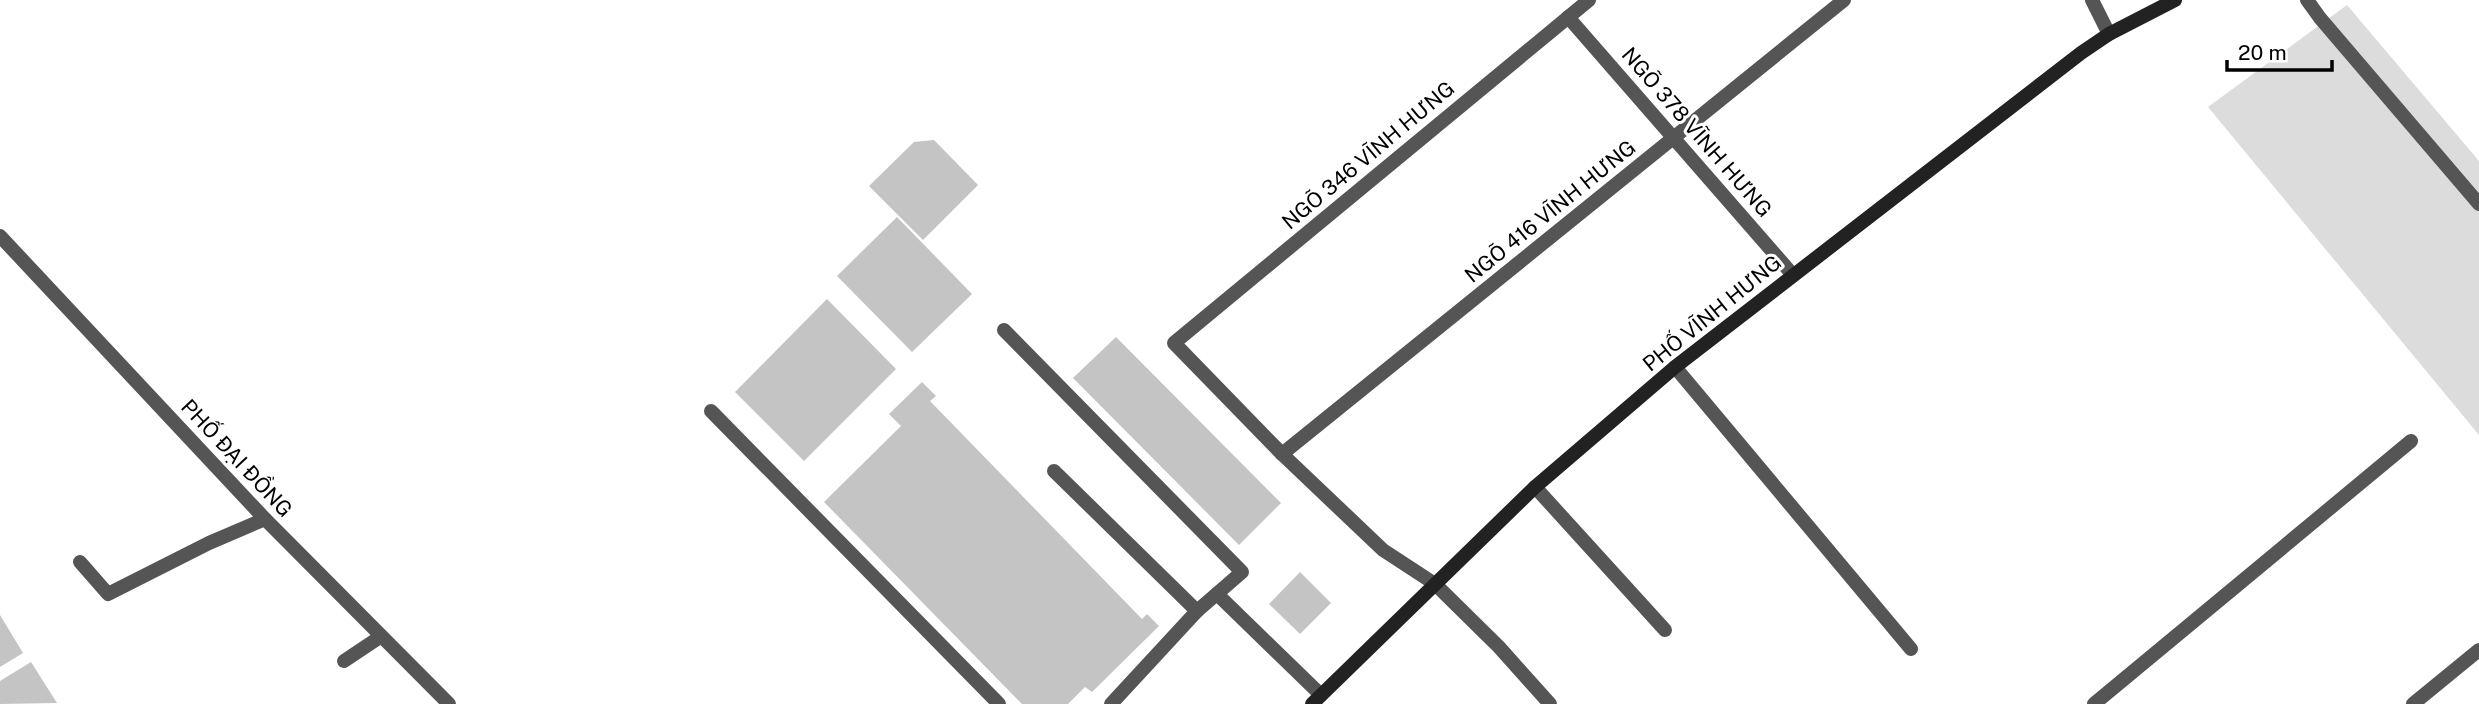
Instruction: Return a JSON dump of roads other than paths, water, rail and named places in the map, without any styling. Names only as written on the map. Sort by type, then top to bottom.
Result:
[{"type":"main road","name":"PHỐ VĨNH HƯNG","points":[[1316,699],[1535,487],[1675,368],[2109,34],[2175,0]]},
{"type":"street","name":"NGÕ 346 VĨNH HƯNG","points":[[1282,454],[1174,343],[1589,0]]},
{"type":"street","name":"NGÕ 416 VĨNH HƯNG","points":[[1282,454],[1843,0]]},
{"type":"street","points":[[2092,0],[2109,34]]},
{"type":"street","points":[[2307,0],[2479,204]]},
{"type":"street","name":"NGÕ 378 VĨNH HƯNG","points":[[1568,17],[1793,275]]},
{"type":"street","name":"PHỐ ĐẠI ĐỒNG","points":[[0,236],[265,519],[449,704]]},
{"type":"street","points":[[1004,330],[1242,572],[1197,611],[1111,704]]},
{"type":"street","points":[[1675,368],[1911,649]]},
{"type":"street","points":[[711,411],[999,704]]},
{"type":"street","points":[[2094,704],[2411,441]]},
{"type":"street","points":[[1282,454],[1383,550],[1435,584],[1550,704]]},
{"type":"street","points":[[1055,471],[1197,611]]},
{"type":"street","points":[[1535,487],[1665,630]]},
{"type":"street","points":[[80,562],[108,594],[265,519]]},
{"type":"street","points":[[1217,594],[1316,699]]},
{"type":"street","points":[[344,662],[380,637]]},
{"type":"street","points":[[2413,704],[2479,650]]}]
